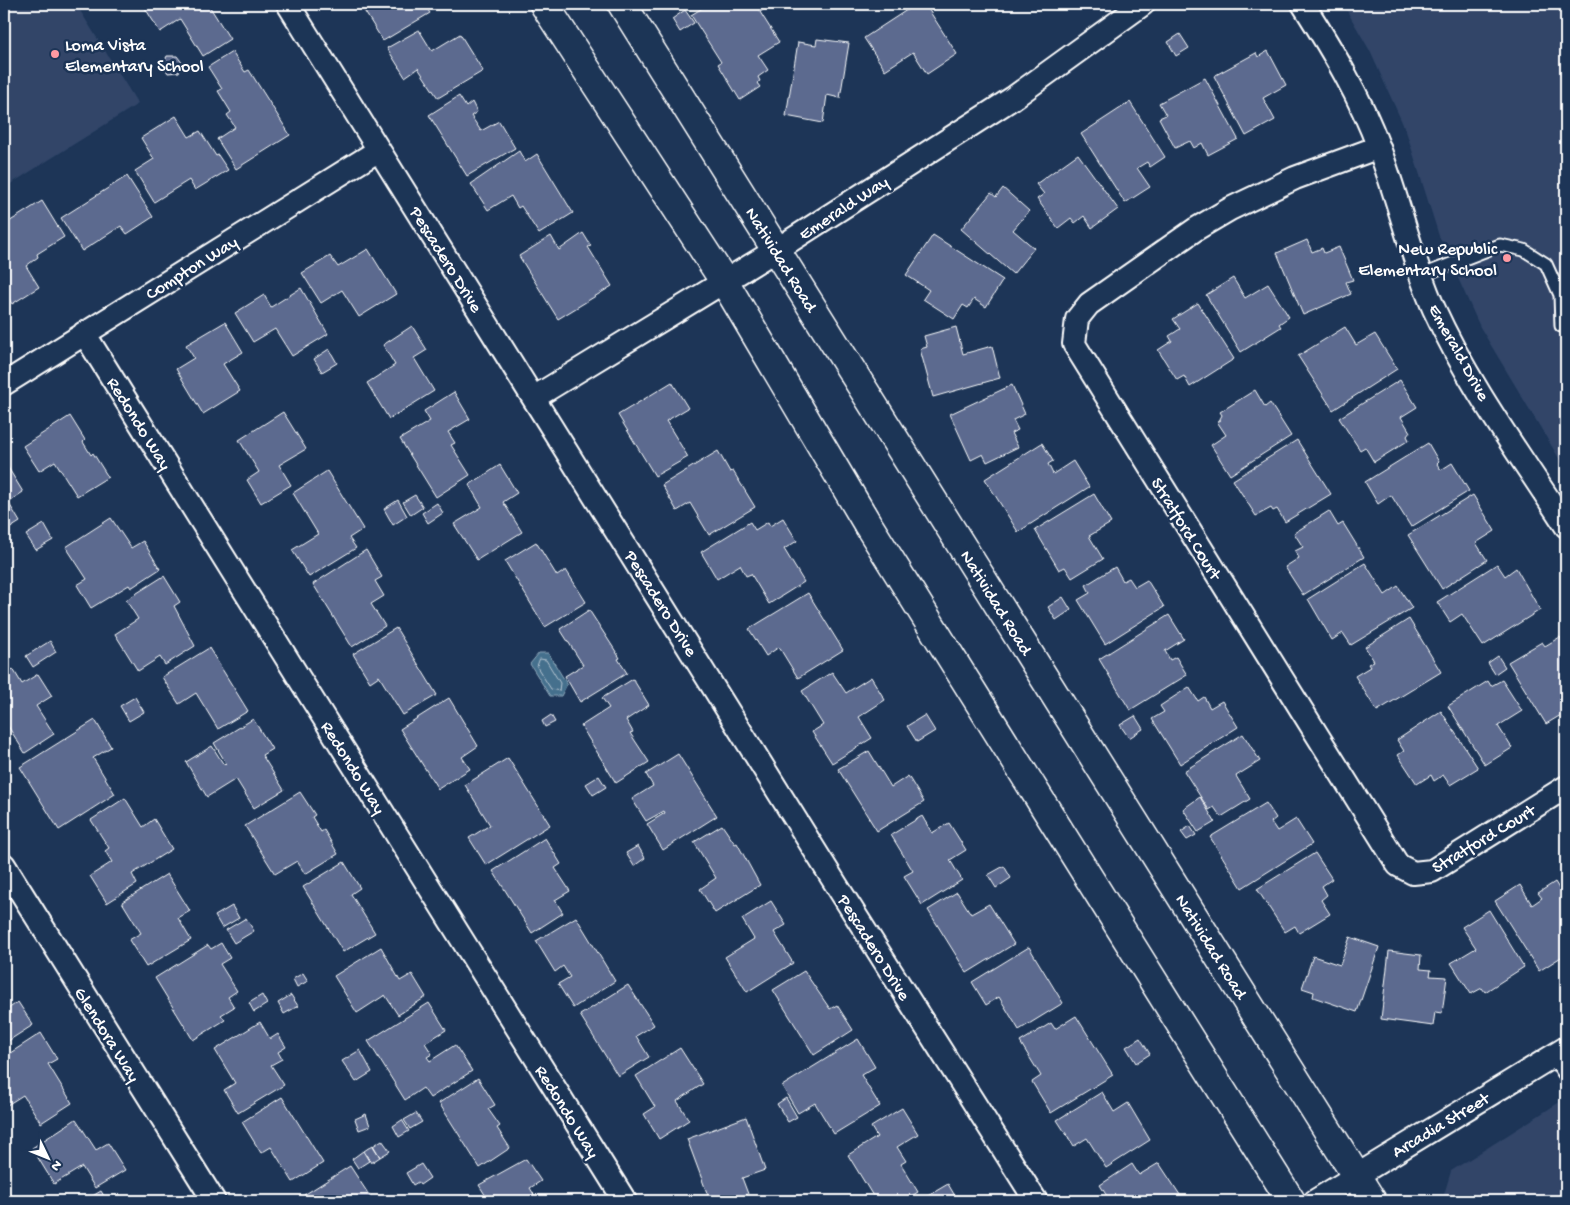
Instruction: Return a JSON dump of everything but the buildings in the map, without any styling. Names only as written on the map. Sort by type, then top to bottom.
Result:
[{"type":"main road","points":[[544,4],[724,281],[867,523],[1292,1201]]},
{"type":"main road","name":"Natividad Road","points":[[622,4],[1372,1201]]},
{"type":"street","name":"Pescadero Drive","points":[[288,4],[535,397],[837,886],[1036,1201]]},
{"type":"street","name":"Emerald Way","points":[[535,397],[776,250],[1013,98],[1144,4]]},
{"type":"street","name":"Emerald Drive","points":[[1303,4],[1340,63],[1379,147],[1420,276],[1454,348],[1566,526]]},
{"type":"street","name":"Stratford Court","points":[[1379,147],[1263,192],[1196,229],[1090,304],[1077,319],[1074,328],[1074,344],[1398,865],[1413,873],[1432,871],[1566,787]]},
{"type":"street","name":"Compton Way","points":[[4,384],[379,150]]},
{"type":"street","name":"Redondo Way","points":[[84,333],[625,1201]]},
{"type":"street","name":"Glendora Way","points":[[4,865],[214,1201]]},
{"type":"street","name":"Arcadia Street","points":[[1316,1201],[1355,1175],[1559,1052]]},
{"type":"lane","points":[[1420,276],[1500,245],[1524,250],[1546,264],[1560,296],[1561,326]]},
{"type":"lane","points":[[1559,1052],[1566,1077]]},
{"type":"shaded area","name":"Loma Vista Elementary School","points":[[4,4],[76,4],[138,104],[4,188]]},
{"type":"shaded area","name":"New Republic Elementary School","points":[[1343,4],[1566,4],[1566,470],[1480,327],[1439,236],[1406,131],[1370,51]]},
{"type":"shaded area","points":[[1566,1098],[1566,1201],[1442,1201],[1451,1171]]},
{"type":"water","points":[[539,653],[548,653],[567,684],[561,696],[550,696],[530,664]]},
{"type":"place","name":"Loma Vista Elementary School","points":[[55,54]]},
{"type":"place","name":"New Republic Elementary School","points":[[1507,258]]}]
